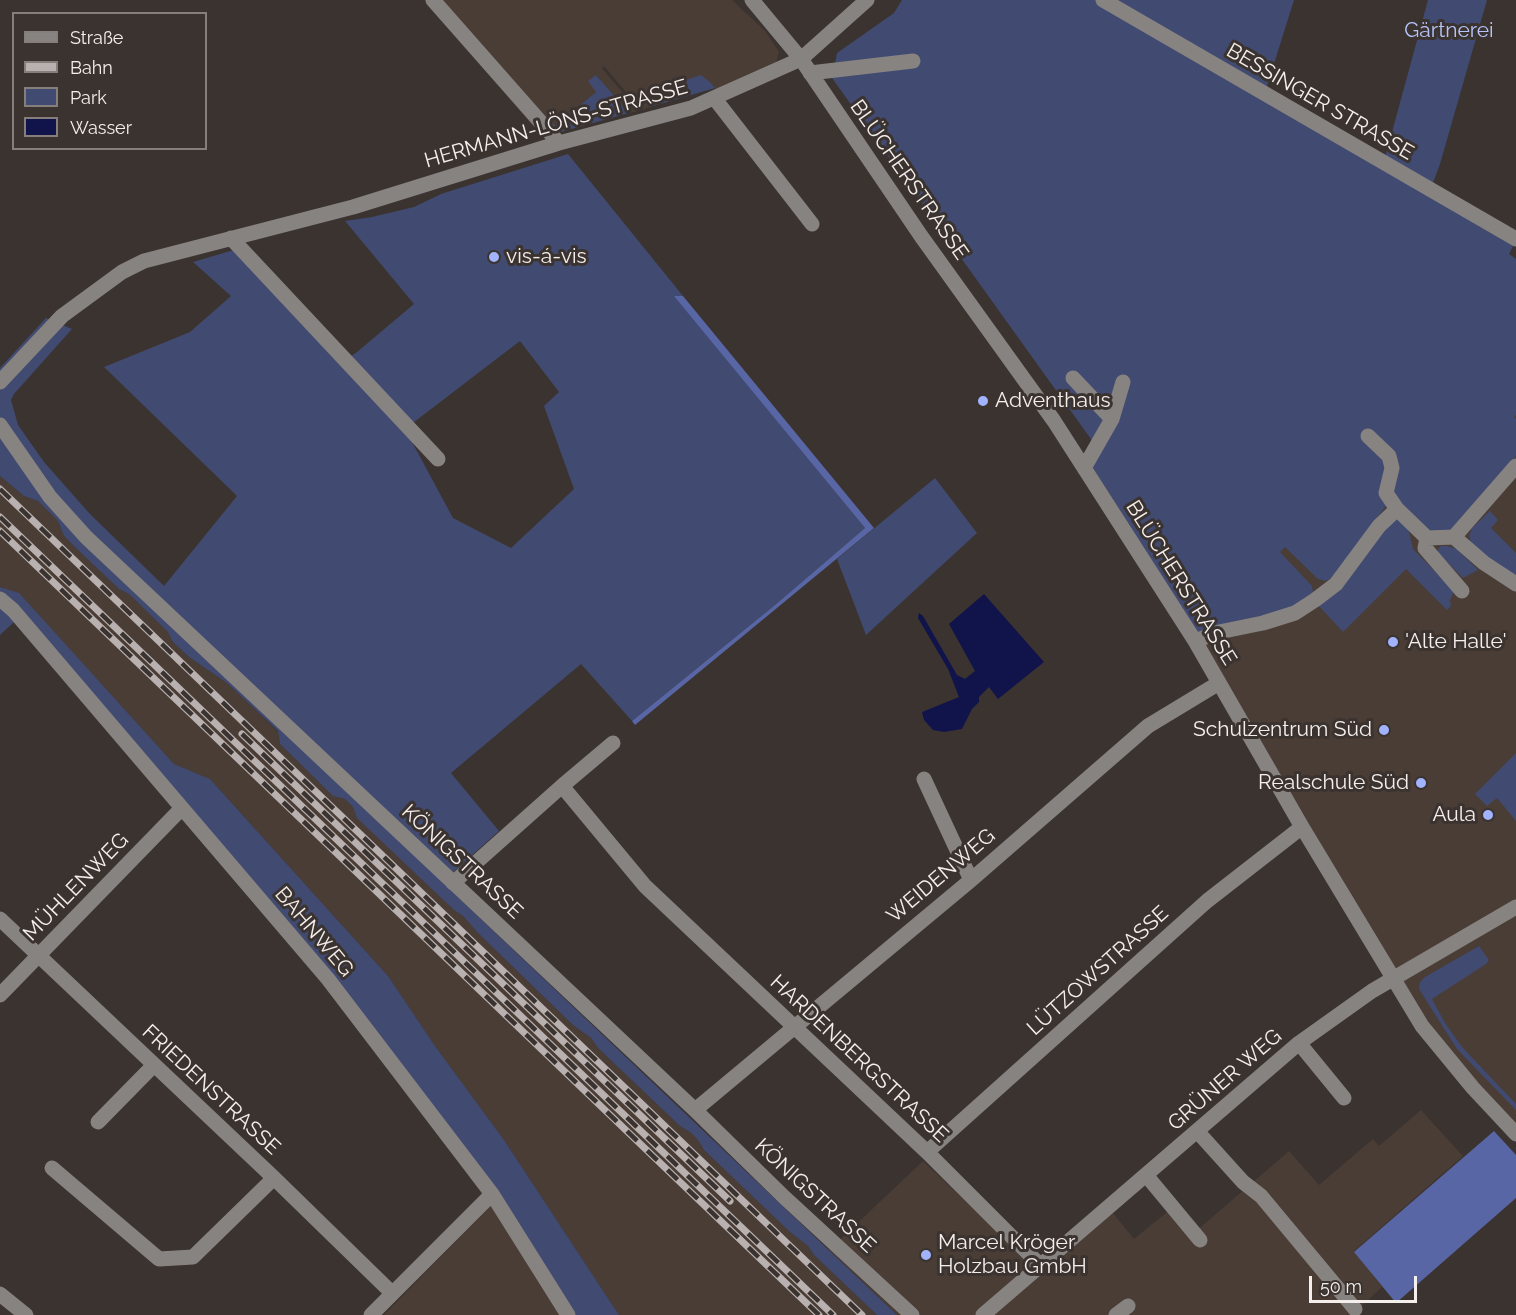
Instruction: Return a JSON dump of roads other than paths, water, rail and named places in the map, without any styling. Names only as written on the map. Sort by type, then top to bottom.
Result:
[{"type":"street","points":[[433,0],[559,143]]},
{"type":"street","name":"BLÜCHERSTRASSE","points":[[752,0],[801,60],[921,236],[1054,421],[1195,641],[1302,827],[1422,1026],[1473,1088],[1516,1134]]},
{"type":"street","name":"HERMANN-LÖNS-STRASSE","points":[[0,382],[62,316],[122,272],[144,261],[353,207],[559,143],[691,108],[801,60],[867,0]]},
{"type":"street","name":"BESSINGER STRASSE","points":[[1103,0],[1516,239]]},
{"type":"street","points":[[810,73],[914,61]]},
{"type":"street","points":[[715,99],[812,224]]},
{"type":"street","points":[[231,238],[438,459]]},
{"type":"street","points":[[1073,378],[1112,419]]},
{"type":"street","points":[[1084,468],[1112,419],[1123,382]]},
{"type":"street","name":"KÖNIGSTRASSE","points":[[0,425],[50,497],[86,537],[695,1110],[784,1197],[912,1315]]},
{"type":"street","points":[[1368,436],[1389,456],[1392,468],[1386,493],[1397,509],[1427,538],[1454,537],[1484,563],[1516,584]]},
{"type":"street","points":[[1454,537],[1516,466]]},
{"type":"street","points":[[1195,641],[1219,632],[1263,623],[1295,613],[1315,600],[1336,584],[1379,526],[1397,509]]},
{"type":"street","points":[[1427,538],[1425,548],[1462,591]]},
{"type":"street","name":"BAHNWEG","points":[[0,598],[13,609],[328,980],[492,1194],[568,1315]]},
{"type":"street","name":"WEIDENWEG","points":[[695,1110],[970,880],[1148,726],[1219,683]]},
{"type":"street","points":[[453,883],[613,743]]},
{"type":"street","points":[[924,779],[970,880]]},
{"type":"street","name":"HARDENBERGSTRASSE","points":[[562,786],[645,886],[927,1152],[1041,1266]]},
{"type":"street","name":"MÜHLENWEG","points":[[0,995],[182,808]]},
{"type":"street","name":"LÜTZOWSTRASSE","points":[[927,1152],[1207,901],[1302,827]]},
{"type":"street","name":"GRÜNER WEG","points":[[983,1315],[1299,1043],[1372,991],[1514,912]]},
{"type":"street","name":"FRIEDENSTRASSE","points":[[0,919],[392,1293]]},
{"type":"street","points":[[1299,1043],[1344,1098]]},
{"type":"street","points":[[98,1122],[154,1065]]},
{"type":"street","points":[[1197,1131],[1243,1182],[1261,1196],[1355,1309]]},
{"type":"street","points":[[52,1168],[159,1259],[193,1257],[274,1178]]},
{"type":"street","points":[[1146,1175],[1200,1240]]},
{"type":"street","points":[[371,1315],[492,1194]]},
{"type":"street","points":[[0,1294],[26,1315]]},
{"type":"water","points":[[984,594],[1044,662],[998,699],[989,687],[979,697],[979,702],[972,709],[962,729],[944,732],[933,730],[924,720],[922,712],[959,697],[948,669],[918,618],[919,613],[923,616],[957,675],[965,679],[975,671],[949,624]]},
{"type":"railway","points":[[0,489],[862,1315]]},
{"type":"railway","points":[[0,517],[833,1315]]},
{"type":"railway","points":[[0,531],[819,1315]]},
{"type":"railway","points":[[242,734],[730,1201]]},
{"type":"place","name":"vis-á-vis","points":[[494,257]]},
{"type":"place","name":"Adventhaus","points":[[983,401]]},
{"type":"place","name":"'Alte Halle'","points":[[1393,642]]},
{"type":"place","name":"Schulzentrum Süd","points":[[1384,730]]},
{"type":"place","name":"Realschule Süd","points":[[1421,783]]},
{"type":"place","name":"Aula","points":[[1488,815]]},
{"type":"place","name":"Marcel Kröger Holzbau GmbH","points":[[926,1255]]},
{"type":"park label","name":"Gärtnerei","points":[[1449,31]]}]
